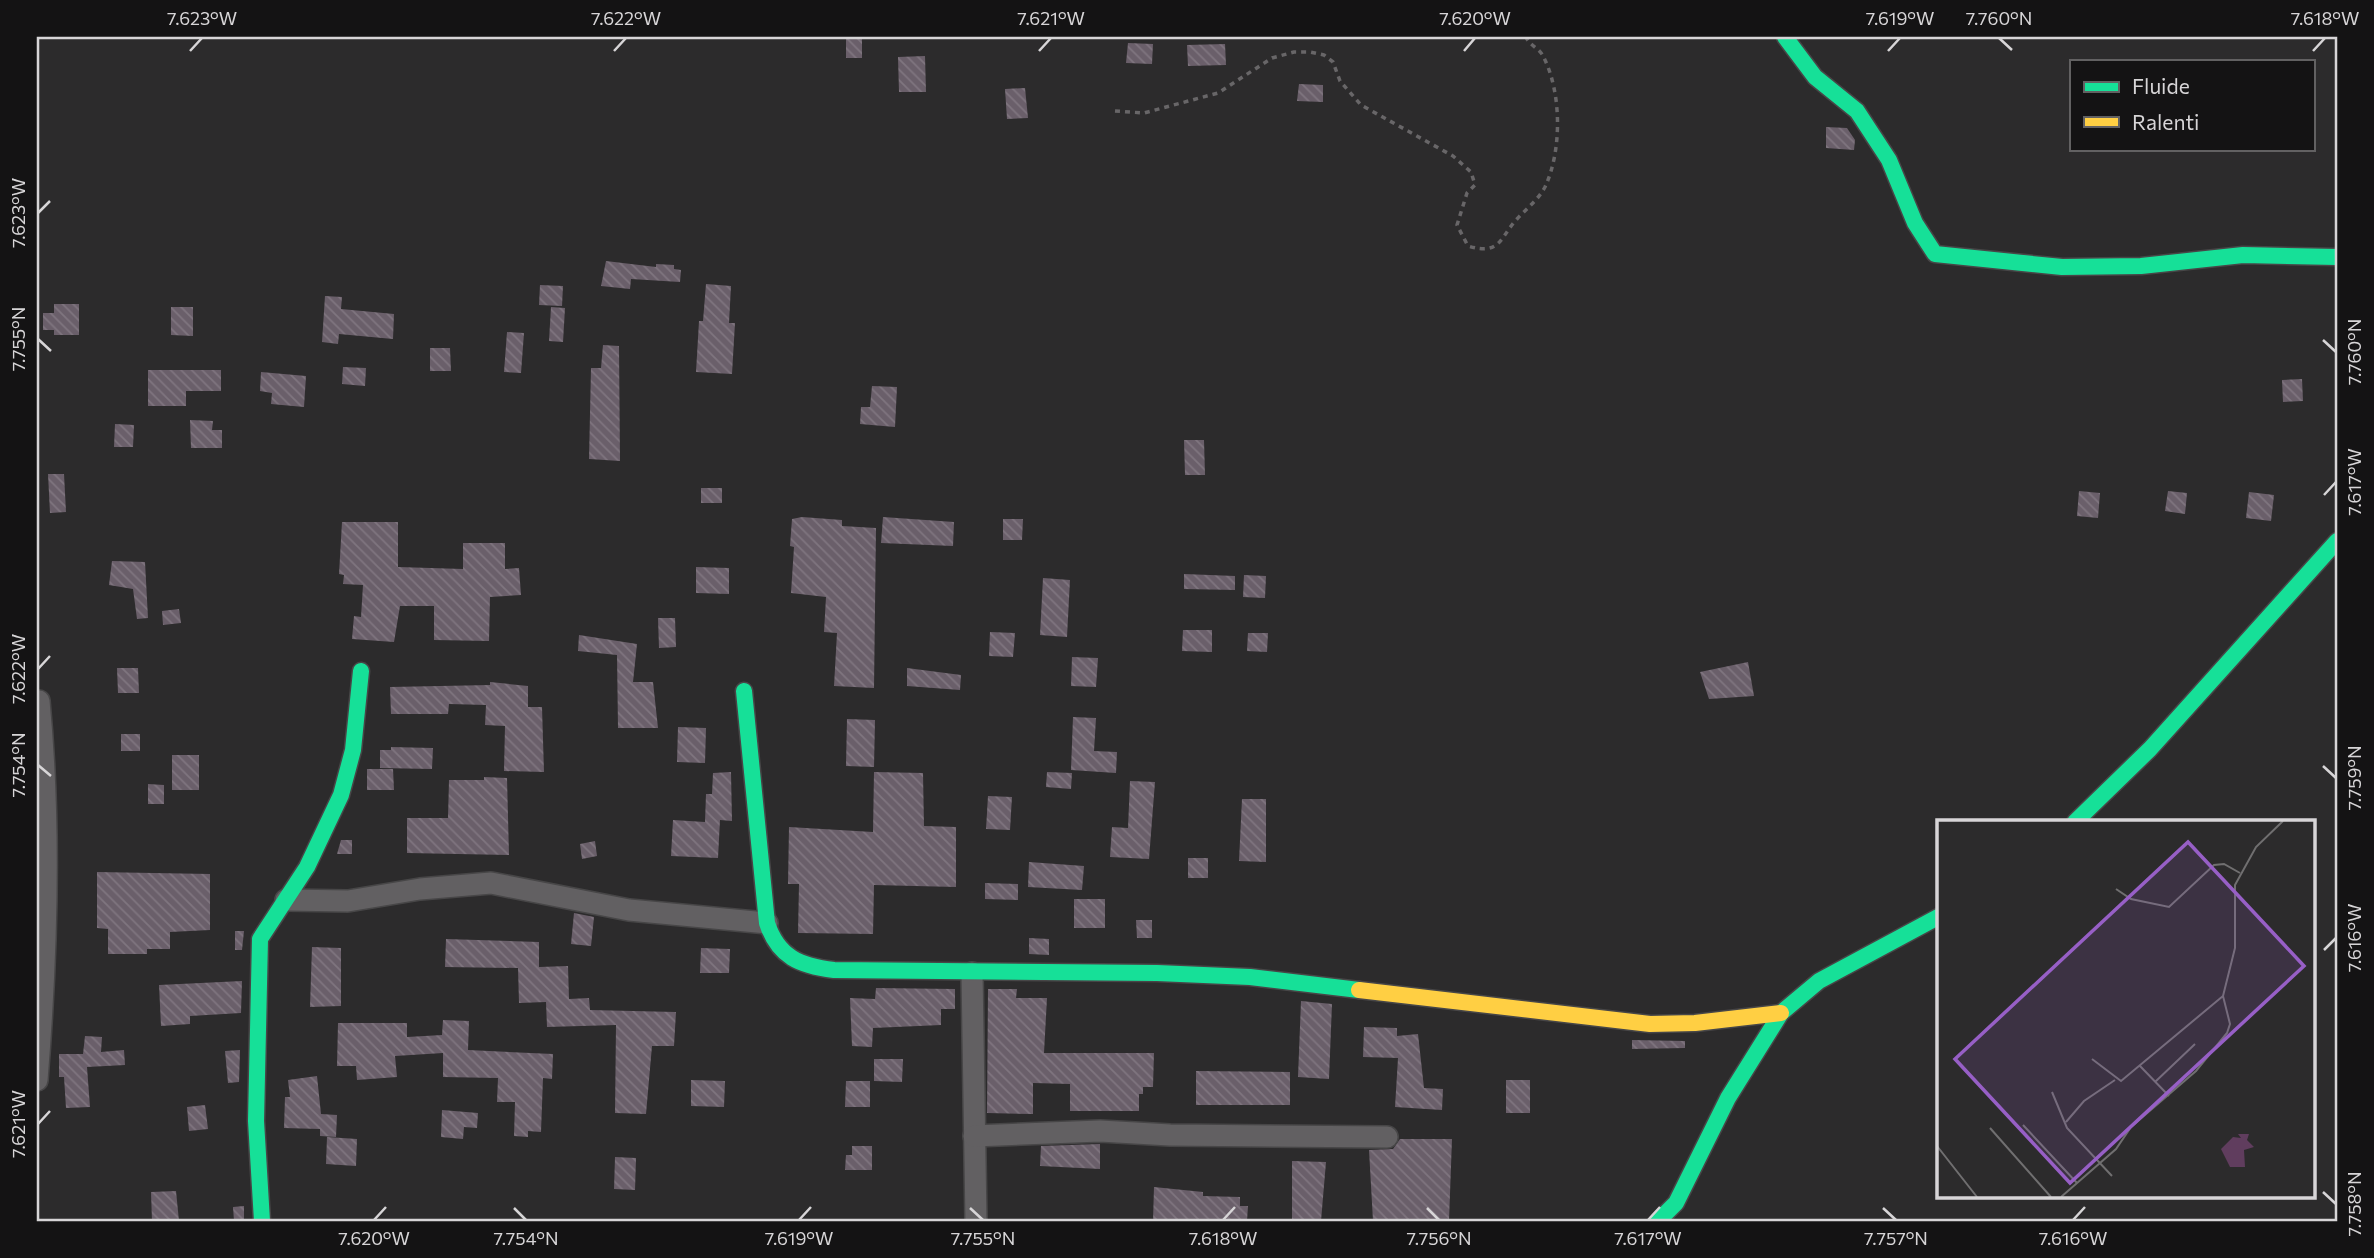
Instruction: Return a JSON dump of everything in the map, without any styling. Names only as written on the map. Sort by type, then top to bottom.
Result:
[{"type":"street","points":[[1785,37],[1815,78],[1857,111],[1888,160],[1915,223],[1935,254],[1946,258],[2062,267],[2141,266],[2244,255],[2337,257]]},
{"type":"street","points":[[2077,820],[2150,749],[2337,541]]},
{"type":"street","points":[[262,1221],[256,1121],[260,939],[265,925],[286,900],[322,840],[350,775],[361,671]]},
{"type":"street","points":[[744,691],[767,923],[771,938],[785,957],[811,968],[1250,977],[1650,1024],[1695,1023],[1781,1013]]},
{"type":"street","points":[[37,1080],[44,985],[46,899],[38,701]]},
{"type":"street","points":[[286,900],[348,901],[420,889],[491,883],[629,910],[767,923]]},
{"type":"street","points":[[1658,1221],[1676,1203],[1728,1098],[1781,1013],[1819,981],[1937,918]]},
{"type":"street","points":[[972,973],[976,1221]]},
{"type":"street","points":[[974,1136],[1100,1131],[1170,1135],[1387,1137]]},
{"type":"path","points":[[1115,111],[1144,113],[1218,93],[1272,58],[1294,51],[1324,55],[1333,62],[1340,81],[1361,105],[1453,156],[1471,172],[1475,185],[1467,193],[1457,225],[1468,246],[1481,250],[1502,241],[1515,220],[1530,208],[1544,189],[1556,160],[1556,105],[1549,70],[1542,53],[1526,37]]},
{"type":"building","points":[[846,37],[862,37],[862,58],[846,58]]},
{"type":"building","points":[[1128,43],[1153,44],[1152,64],[1126,63]]},
{"type":"building","points":[[1225,44],[1226,65],[1188,66],[1187,45]]},
{"type":"building","points":[[925,56],[926,92],[899,92],[898,57]]},
{"type":"building","points":[[1299,84],[1323,85],[1323,102],[1297,101]]},
{"type":"building","points":[[1025,88],[1028,118],[1007,119],[1005,89]]},
{"type":"building","points":[[1826,127],[1847,128],[1855,140],[1854,150],[1826,148]]},
{"type":"building","points":[[606,261],[656,267],[656,264],[674,265],[674,269],[681,270],[680,282],[631,279],[630,289],[601,286]]},
{"type":"building","points":[[706,284],[731,286],[729,323],[735,323],[732,374],[696,372],[699,321],[703,321]]},
{"type":"building","points":[[540,285],[563,286],[562,306],[539,305]]},
{"type":"building","points":[[325,296],[342,297],[341,309],[394,314],[393,339],[339,334],[338,344],[322,342]]},
{"type":"building","points":[[54,304],[79,304],[79,335],[54,335],[54,330],[43,330],[43,313],[54,313]]},
{"type":"building","points":[[171,307],[193,307],[193,336],[171,335]]},
{"type":"building","points":[[551,307],[565,308],[563,342],[549,341]]},
{"type":"building","points":[[507,332],[524,333],[521,373],[504,372]]},
{"type":"building","points":[[603,345],[619,346],[620,461],[589,459],[591,368],[601,368]]},
{"type":"building","points":[[430,348],[450,348],[451,371],[430,371]]},
{"type":"building","points":[[343,367],[366,368],[365,386],[342,384]]},
{"type":"building","points":[[148,370],[221,370],[221,391],[186,391],[186,406],[148,406]]},
{"type":"building","points":[[261,372],[306,376],[304,407],[271,404],[272,393],[260,391]]},
{"type":"building","points":[[2302,379],[2303,401],[2283,402],[2282,380]]},
{"type":"building","points":[[872,386],[897,387],[895,427],[860,424],[861,407],[870,407]]},
{"type":"building","points":[[190,420],[213,421],[212,430],[222,430],[222,448],[191,448]]},
{"type":"building","points":[[115,424],[134,425],[133,447],[114,447]]},
{"type":"building","points":[[1184,440],[1204,440],[1205,475],[1185,475]]},
{"type":"building","points":[[48,474],[64,474],[66,512],[50,513]]},
{"type":"building","points":[[701,488],[722,488],[722,503],[701,503]]},
{"type":"building","points":[[2079,491],[2100,493],[2098,518],[2077,516]]},
{"type":"building","points":[[2168,491],[2187,493],[2185,514],[2165,511]]},
{"type":"building","points":[[2249,492],[2274,495],[2271,521],[2246,518]]},
{"type":"building","points":[[802,517],[842,520],[842,526],[876,528],[874,688],[834,686],[837,633],[824,632],[826,597],[791,593],[794,547],[790,546],[792,519]]},
{"type":"building","points":[[883,517],[954,522],[953,546],[881,543]]},
{"type":"building","points":[[1003,519],[1023,519],[1022,540],[1003,540]]},
{"type":"building","points":[[342,522],[398,522],[398,567],[463,569],[463,543],[505,543],[505,569],[519,568],[521,595],[490,597],[489,641],[434,640],[434,606],[400,606],[394,642],[352,639],[354,616],[361,617],[363,585],[343,584],[344,575],[339,574]]},
{"type":"building","points":[[112,561],[145,562],[148,618],[137,619],[133,589],[109,585]]},
{"type":"building","points":[[696,567],[729,568],[729,594],[696,593]]},
{"type":"building","points":[[1184,574],[1235,576],[1235,590],[1184,589]]},
{"type":"building","points":[[1244,575],[1266,576],[1265,598],[1243,597]]},
{"type":"building","points":[[1043,578],[1070,580],[1067,637],[1040,635]]},
{"type":"building","points":[[179,609],[181,623],[163,625],[162,611]]},
{"type":"building","points":[[658,618],[675,618],[676,647],[659,648]]},
{"type":"building","points":[[1183,630],[1212,630],[1212,652],[1182,651]]},
{"type":"building","points":[[990,632],[1015,633],[1013,657],[989,656]]},
{"type":"building","points":[[1248,633],[1268,633],[1267,652],[1247,651]]},
{"type":"building","points":[[579,635],[637,644],[633,682],[653,682],[658,728],[618,728],[617,655],[578,651]]},
{"type":"building","points":[[1072,657],[1098,658],[1096,687],[1071,686]]},
{"type":"building","points":[[1748,662],[1754,696],[1709,699],[1700,672]]},
{"type":"building","points":[[117,668],[138,668],[139,693],[118,693]]},
{"type":"building","points":[[907,668],[961,675],[960,690],[907,686]]},
{"type":"building","points":[[490,682],[528,686],[528,707],[542,707],[544,772],[504,771],[505,726],[485,725],[486,705],[449,704],[448,714],[391,714],[390,687],[490,685]]},
{"type":"building","points":[[1073,717],[1096,718],[1094,751],[1117,752],[1116,773],[1071,770]]},
{"type":"building","points":[[847,719],[875,720],[874,767],[846,766]]},
{"type":"building","points":[[678,727],[706,728],[705,763],[677,762]]},
{"type":"building","points":[[121,734],[140,734],[140,751],[121,751]]},
{"type":"building","points":[[391,747],[433,748],[432,769],[380,768],[380,750],[391,750]]},
{"type":"building","points":[[172,755],[199,755],[199,790],[172,790]]},
{"type":"building","points":[[367,769],[393,769],[394,790],[367,790]]},
{"type":"building","points":[[731,772],[732,821],[720,820],[718,858],[671,856],[673,820],[705,822],[706,794],[712,794],[713,773]]},
{"type":"building","points":[[874,772],[923,773],[924,826],[956,827],[956,887],[874,885],[873,934],[798,933],[799,884],[788,884],[789,827],[873,832]]},
{"type":"building","points":[[1047,772],[1072,773],[1071,789],[1046,787]]},
{"type":"building","points":[[484,777],[507,778],[509,855],[407,853],[407,818],[448,818],[449,780],[484,780]]},
{"type":"building","points":[[1130,781],[1155,782],[1149,859],[1110,857],[1112,827],[1128,828]]},
{"type":"building","points":[[148,784],[164,785],[164,804],[148,804]]},
{"type":"building","points":[[988,796],[1012,797],[1010,830],[986,829]]},
{"type":"building","points":[[1242,799],[1266,799],[1266,862],[1239,861]]},
{"type":"building","points":[[341,840],[352,840],[352,854],[337,854]]},
{"type":"building","points":[[595,841],[597,856],[582,859],[580,844]]},
{"type":"building","points":[[1188,858],[1208,858],[1208,878],[1188,878]]},
{"type":"building","points":[[1029,862],[1084,866],[1082,890],[1028,887]]},
{"type":"building","points":[[97,872],[210,874],[210,930],[170,932],[170,949],[147,949],[147,954],[108,954],[108,929],[97,928]]},
{"type":"building","points":[[985,883],[1018,884],[1018,900],[985,899]]},
{"type":"building","points":[[1074,899],[1105,899],[1105,928],[1074,928]]},
{"type":"building","points":[[574,913],[594,917],[591,946],[571,944]]},
{"type":"building","points":[[1136,920],[1152,920],[1152,938],[1137,938]]},
{"type":"building","points":[[235,931],[244,931],[242,950],[235,950]]},
{"type":"building","points":[[1029,938],[1049,939],[1049,955],[1029,954]]},
{"type":"building","points":[[446,939],[539,942],[539,967],[568,966],[569,999],[589,998],[590,1010],[676,1012],[674,1046],[652,1046],[646,1114],[615,1113],[616,1025],[547,1027],[546,1002],[519,1003],[518,968],[445,967]]},
{"type":"building","points":[[312,947],[341,948],[341,1006],[310,1007]]},
{"type":"building","points":[[701,948],[730,949],[729,973],[700,973]]},
{"type":"building","points":[[242,981],[241,1013],[190,1016],[190,1024],[161,1026],[159,985]]},
{"type":"building","points":[[876,988],[955,989],[955,1009],[941,1009],[941,1025],[873,1028],[872,1047],[852,1046],[850,998],[875,999]]},
{"type":"building","points":[[988,989],[1017,989],[1016,998],[1047,998],[1044,1053],[1154,1053],[1153,1087],[1143,1087],[1143,1094],[1139,1094],[1139,1111],[1070,1111],[1070,1084],[1033,1083],[1033,1114],[987,1113]]},
{"type":"building","points":[[1301,1001],[1332,1004],[1329,1079],[1298,1077]]},
{"type":"building","points":[[443,1020],[469,1021],[468,1050],[553,1054],[552,1079],[543,1078],[541,1132],[528,1131],[528,1137],[514,1136],[515,1102],[497,1102],[498,1078],[443,1077],[443,1053],[395,1056],[397,1077],[357,1080],[356,1066],[337,1066],[338,1023],[407,1023],[407,1037],[442,1035]]},
{"type":"building","points":[[1364,1027],[1397,1028],[1397,1036],[1418,1034],[1424,1088],[1443,1089],[1442,1110],[1395,1107],[1398,1058],[1363,1057]]},
{"type":"building","points":[[85,1036],[102,1037],[101,1052],[124,1050],[125,1065],[87,1067],[90,1107],[66,1108],[64,1077],[59,1077],[59,1054],[83,1054]]},
{"type":"building","points":[[1632,1040],[1685,1041],[1685,1048],[1632,1049]]},
{"type":"building","points":[[240,1050],[239,1082],[228,1083],[225,1051]]},
{"type":"building","points":[[874,1059],[903,1059],[902,1082],[874,1081]]},
{"type":"building","points":[[1196,1071],[1290,1072],[1290,1105],[1196,1105]]},
{"type":"building","points":[[317,1076],[321,1114],[337,1115],[336,1137],[320,1136],[320,1129],[284,1128],[285,1097],[290,1097],[288,1080]]},
{"type":"building","points":[[691,1080],[725,1081],[724,1107],[691,1106]]},
{"type":"building","points":[[1506,1080],[1530,1080],[1530,1113],[1506,1113]]},
{"type":"building","points":[[846,1081],[870,1081],[870,1107],[845,1107]]},
{"type":"building","points":[[205,1105],[208,1129],[189,1131],[187,1107]]},
{"type":"building","points":[[442,1110],[478,1113],[477,1128],[464,1127],[463,1139],[441,1137]]},
{"type":"building","points":[[327,1137],[357,1139],[356,1166],[326,1164]]},
{"type":"building","points":[[1400,1139],[1452,1139],[1449,1221],[1373,1221],[1369,1150],[1393,1149]]},
{"type":"building","points":[[1100,1144],[1100,1169],[1040,1166],[1041,1146]]},
{"type":"building","points":[[852,1146],[872,1146],[872,1170],[845,1170],[846,1155],[852,1155]]},
{"type":"building","points":[[615,1157],[636,1158],[635,1190],[614,1189]]},
{"type":"building","points":[[1292,1161],[1326,1162],[1321,1221],[1292,1221]]},
{"type":"building","points":[[1154,1187],[1203,1192],[1203,1196],[1240,1197],[1240,1206],[1248,1206],[1247,1221],[1153,1221]]},
{"type":"building","points":[[176,1191],[179,1221],[152,1221],[151,1192]]},
{"type":"building","points":[[244,1206],[244,1221],[234,1221],[233,1207]]},
{"type":"traffic: fast","points":[[1785,37],[1815,77],[1857,111],[1889,160],[1915,223],[1935,254],[2062,267],[2141,266],[2243,255],[2337,257]]},
{"type":"traffic: fast","points":[[2077,820],[2150,749],[2337,541]]},
{"type":"traffic: fast","points":[[262,1221],[256,1121],[260,939],[307,867],[341,795],[353,750],[361,671]]},
{"type":"traffic: fast","points":[[744,691],[767,923],[777,944],[792,958],[811,966],[834,970],[1157,973],[1250,977],[1359,990]]},
{"type":"traffic: fast","points":[[1658,1221],[1676,1203],[1728,1098],[1781,1013],[1819,981],[1937,918]]},
{"type":"traffic: slow","points":[[1359,990],[1650,1024],[1695,1023],[1781,1013]]}]
